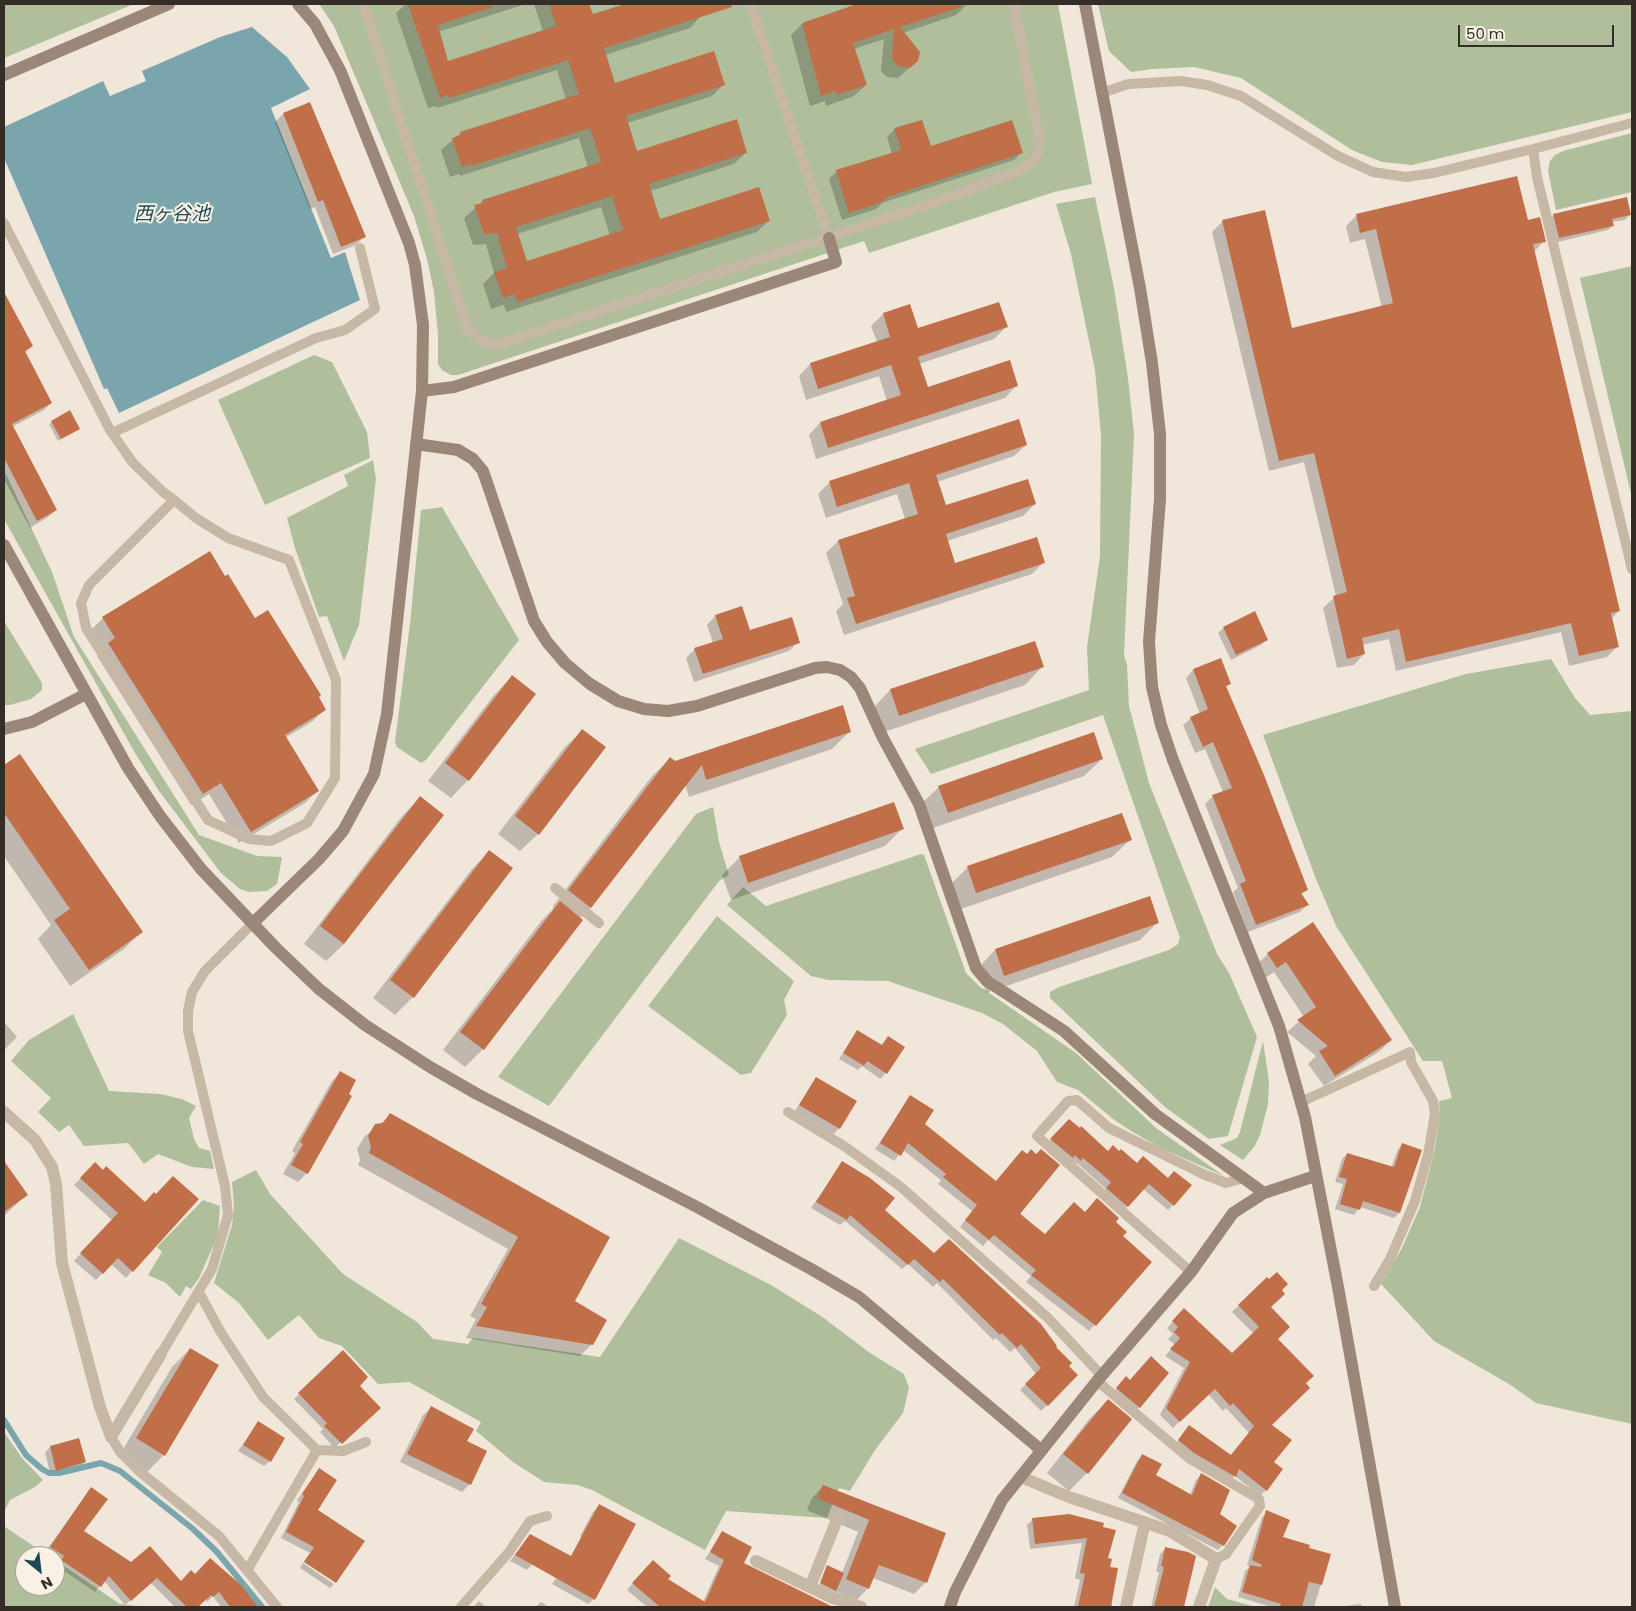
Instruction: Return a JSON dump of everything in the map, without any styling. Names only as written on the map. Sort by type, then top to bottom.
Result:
[{"type":"street","points":[[4,75],[169,4]]},
{"type":"street","points":[[253,923],[319,859],[343,831],[374,774],[387,714],[422,391],[423,325],[415,265],[409,243],[340,70],[315,24],[298,4]]},
{"type":"street","points":[[1085,4],[1140,288],[1152,363],[1160,434],[1160,499],[1149,642],[1152,687],[1161,725],[1173,760],[1279,1026],[1301,1102],[1338,1287],[1395,1607]]},
{"type":"street","points":[[422,391],[454,387],[836,262],[829,238]]},
{"type":"street","points":[[416,444],[458,450],[473,459],[483,471],[534,621],[547,642],[565,663],[590,684],[618,701],[644,709],[668,710],[697,706],[815,668],[827,667],[840,670],[852,677],[860,688],[883,738],[919,804],[976,968],[987,981],[1064,1031],[1155,1114],[1264,1194]]},
{"type":"street","points":[[4,545],[128,768],[160,816],[201,869],[319,989],[365,1025],[430,1067],[485,1098],[811,1268],[859,1297],[1041,1450]]},
{"type":"street","points":[[4,729],[32,722],[86,694]]},
{"type":"street","points":[[4,1112],[35,1140],[52,1167],[56,1184],[62,1263],[100,1407],[111,1437]]},
{"type":"street","points":[[950,1607],[955,1592],[1002,1500],[1099,1378],[1191,1272],[1233,1212],[1264,1194],[1316,1176]]},
{"type":"street","points":[[111,1437],[161,1354]]},
{"type":"street","points":[[1021,1477],[1068,1497],[1170,1531],[1216,1559],[1199,1607]]},
{"type":"street","points":[[810,1587],[838,1517]]},
{"type":"street","points":[[1126,1607],[1145,1522]]},
{"type":"street","points":[[756,1561],[810,1587],[861,1607]]},
{"type":"lane","points":[[363,4],[468,330],[483,342],[498,344],[934,203],[1018,171],[1033,163],[1039,150],[1038,132],[1014,4]]},
{"type":"lane","points":[[750,4],[829,238]]},
{"type":"lane","points":[[1102,93],[1128,84],[1181,82],[1207,85],[1241,96],[1338,156],[1373,172],[1406,177],[1533,149],[1632,123]]},
{"type":"lane","points":[[1533,149],[1537,177],[1632,569]]},
{"type":"lane","points":[[4,223],[112,432],[133,463],[196,518],[228,538],[289,560],[336,680],[335,778],[307,823],[271,841],[249,840],[208,820],[86,628],[81,603],[90,584],[174,500]]},
{"type":"lane","points":[[112,432],[316,338],[345,330],[375,309],[360,248]]},
{"type":"lane","points":[[555,888],[599,923]]},
{"type":"lane","points":[[161,1354],[212,1269],[228,1215],[225,1186],[188,1031],[188,1010],[192,992],[205,972],[253,923]]},
{"type":"lane","points":[[1301,1102],[1410,1052],[1411,1062],[1433,1101],[1435,1114],[1428,1155],[1415,1200],[1390,1259],[1374,1286]]},
{"type":"lane","points":[[1191,1272],[1038,1136],[1068,1101],[1077,1100],[1109,1128],[1203,1174],[1226,1184],[1243,1178]]},
{"type":"lane","points":[[788,1112],[844,1146],[901,1187],[1048,1318],[1099,1378],[1190,1459],[1259,1499],[1260,1506],[1226,1554],[1216,1559]]},
{"type":"lane","points":[[199,1292],[220,1331],[262,1397],[317,1450],[343,1451],[366,1442]]},
{"type":"lane","points":[[111,1437],[120,1452],[219,1536],[248,1569],[276,1607]]},
{"type":"lane","points":[[248,1569],[317,1450]]},
{"type":"lane","points":[[461,1607],[509,1552],[530,1522],[547,1516]]},
{"type":"green space","points":[[4,4],[134,4],[4,58]]},
{"type":"green space","points":[[319,4],[1058,4],[1092,184],[1054,192],[869,253],[864,241],[458,375],[451,375],[442,370],[438,364],[438,335],[434,292],[427,259],[414,216],[334,26]]},
{"type":"green space","points":[[1098,4],[1632,4],[1632,112],[1412,165],[1382,162],[1352,150],[1241,78],[1194,67],[1131,72],[1109,51]]},
{"type":"green space","points":[[1632,133],[1632,192],[1556,210],[1548,171],[1550,161],[1555,155],[1563,151]]},
{"type":"green space","points":[[1095,197],[1114,288],[1128,378],[1134,434],[1124,655],[1127,665],[1129,706],[1149,783],[1217,954],[1229,973],[1257,1037],[1228,1136],[1209,1139],[1165,1107],[1050,998],[1050,992],[1059,987],[1169,950],[1178,944],[1180,938],[1103,715],[931,774],[915,749],[1089,690],[1087,647],[1100,556],[1101,435],[1095,370],[1071,254],[1056,204]]},
{"type":"green space","points":[[1632,266],[1632,498],[1580,278]]},
{"type":"green space","points":[[314,355],[332,362],[367,432],[370,458],[265,505],[218,400]]},
{"type":"green space","points":[[373,460],[376,479],[359,625],[344,661],[327,616],[319,617],[295,548],[287,518],[348,486],[344,475]]},
{"type":"green space","points":[[4,470],[52,572],[74,637],[199,835],[257,856],[282,857],[277,884],[267,891],[249,892],[240,889],[221,873],[159,791],[135,753],[4,519]]},
{"type":"green space","points":[[442,507],[519,640],[426,760],[421,763],[397,747],[395,742],[410,624],[421,510]]},
{"type":"green space","points":[[4,621],[42,683],[42,690],[31,699],[10,705],[4,705]]},
{"type":"green space","points":[[1551,659],[1575,698],[1590,715],[1632,711],[1632,1424],[1536,1403],[1509,1384],[1434,1341],[1381,1284],[1402,1248],[1420,1207],[1435,1148],[1440,1113],[1439,1101],[1452,1098],[1442,1061],[1423,1061],[1336,926],[1316,879],[1263,735],[1466,674]]},
{"type":"green space","points":[[713,807],[719,842],[729,875],[719,881],[549,1106],[498,1077],[696,814]]},
{"type":"green space","points":[[921,854],[924,855],[966,973],[979,986],[1076,1053],[1156,1128],[1224,1176],[1161,1148],[1113,1119],[1078,1090],[1057,1082],[1037,1051],[1003,1024],[982,1013],[888,981],[828,980],[811,976],[727,905],[743,887],[766,906]]},
{"type":"green space","points":[[717,916],[794,981],[784,1000],[787,1015],[751,1073],[741,1075],[648,1006]]},
{"type":"green space","points":[[73,1014],[109,1091],[160,1094],[182,1099],[196,1106],[189,1118],[194,1139],[199,1148],[210,1151],[214,1169],[192,1167],[158,1154],[144,1164],[128,1143],[84,1146],[69,1125],[59,1132],[38,1112],[51,1098],[11,1061],[29,1040]]},
{"type":"green space","points":[[1263,1041],[1269,1082],[1268,1104],[1260,1135],[1254,1147],[1243,1160],[1220,1145],[1237,1138],[1240,1132]]},
{"type":"green space","points":[[256,1170],[270,1194],[343,1274],[417,1322],[433,1339],[468,1344],[473,1338],[600,1357],[679,1238],[771,1285],[821,1316],[870,1353],[904,1374],[909,1388],[903,1413],[875,1450],[850,1491],[839,1488],[827,1518],[726,1511],[705,1550],[592,1490],[578,1485],[544,1482],[513,1462],[476,1431],[481,1422],[409,1382],[378,1384],[342,1346],[319,1338],[299,1315],[268,1340],[239,1303],[214,1283],[232,1225],[234,1207],[232,1182]]},
{"type":"green space","points":[[203,1200],[220,1206],[218,1235],[199,1278],[191,1289],[186,1286],[180,1297],[166,1283],[148,1275],[162,1252],[157,1247]]},
{"type":"green space","points":[[4,1432],[22,1458],[43,1480],[35,1487],[10,1500],[4,1512]]},
{"type":"green space","points":[[4,1526],[33,1546],[15,1546],[15,1596],[65,1596],[65,1567],[120,1604],[146,1607],[4,1607]]},
{"type":"green space","points":[[1215,1587],[1227,1599],[1256,1607],[1208,1607]]},
{"type":"water","name":"西ヶ谷池","points":[[252,27],[287,57],[310,89],[271,108],[331,258],[345,252],[360,300],[119,413],[107,388],[104,389],[4,158],[4,127],[103,81],[110,96],[146,81],[142,71],[220,37]]},
{"type":"building","points":[[408,4],[492,4],[493,7],[438,25],[448,61],[556,26],[549,4],[589,4],[593,14],[625,4],[731,4],[732,7],[604,48],[615,83],[714,51],[725,85],[626,116],[637,151],[737,119],[747,153],[649,184],[660,219],[759,187],[770,221],[517,302],[515,294],[503,298],[494,272],[507,268],[497,233],[484,234],[474,205],[483,203],[482,200],[601,162],[590,128],[471,166],[470,164],[462,167],[452,138],[461,135],[460,132],[579,94],[568,60],[449,98],[448,95],[440,98]],"holes":[[[612,196],[623,230],[527,261],[516,227]]]},
{"type":"building","points":[[857,4],[960,4],[961,7],[900,27],[920,52],[918,61],[910,68],[898,66],[892,59],[894,29],[853,43],[867,85],[837,95],[836,91],[821,96],[802,23]]},
{"type":"building","points":[[310,102],[366,237],[341,247],[323,200],[318,202],[283,113]]},
{"type":"building","points":[[922,120],[931,146],[1012,120],[1023,153],[884,198],[885,201],[849,213],[836,170],[901,150],[894,128]]},
{"type":"building","points":[[1517,176],[1528,220],[1540,217],[1546,242],[1533,244],[1620,611],[1611,613],[1619,647],[1579,656],[1571,623],[1406,662],[1399,629],[1362,638],[1365,654],[1347,659],[1333,596],[1347,592],[1314,453],[1279,461],[1222,220],[1265,210],[1292,328],[1393,303],[1376,229],[1360,233],[1356,214]]},
{"type":"building","points":[[1627,197],[1631,215],[1612,219],[1614,226],[1559,238],[1553,214]]},
{"type":"building","points":[[4,292],[33,346],[25,351],[52,403],[12,424],[57,510],[37,521],[4,458]]},
{"type":"building","points":[[999,302],[1008,327],[918,357],[928,387],[1010,360],[1018,386],[828,448],[820,422],[901,395],[891,365],[818,389],[810,363],[890,337],[883,313],[910,304],[918,328]]},
{"type":"building","points":[[70,410],[80,429],[61,439],[51,421]]},
{"type":"building","points":[[1019,419],[1027,445],[936,475],[946,505],[1028,479],[1036,504],[946,534],[955,563],[1037,537],[1045,563],[856,624],[847,598],[855,596],[838,540],[918,514],[909,483],[837,507],[829,481]]},
{"type":"building","points":[[210,551],[225,576],[228,574],[255,618],[268,610],[321,695],[319,697],[326,710],[285,735],[319,791],[251,832],[221,783],[203,794],[108,643],[115,638],[102,617]]},
{"type":"building","points":[[742,606],[750,630],[792,617],[800,643],[703,674],[694,648],[723,639],[715,615]]},
{"type":"building","points":[[1255,611],[1268,640],[1236,655],[1223,627]]},
{"type":"building","points":[[1035,641],[1044,667],[899,716],[890,689]]},
{"type":"building","points":[[1221,658],[1231,684],[1226,686],[1264,775],[1308,890],[1301,893],[1309,905],[1256,925],[1240,884],[1246,881],[1212,795],[1232,788],[1213,742],[1203,747],[1190,717],[1208,709],[1193,669]]},
{"type":"building","points":[[512,675],[536,694],[469,781],[445,763]]},
{"type":"building","points":[[843,705],[851,732],[706,780],[702,765],[591,908],[568,890],[670,757],[675,761]]},
{"type":"building","points":[[582,729],[606,747],[539,835],[515,816]]},
{"type":"building","points":[[1094,732],[1103,759],[948,813],[938,786]]},
{"type":"building","points":[[20,754],[143,932],[89,970],[54,920],[70,909],[4,813],[4,765]]},
{"type":"building","points":[[420,796],[444,815],[344,944],[320,926]]},
{"type":"building","points":[[894,802],[904,829],[748,883],[739,856]]},
{"type":"building","points":[[1122,813],[1132,840],[976,893],[967,866]]},
{"type":"building","points":[[489,850],[513,868],[414,998],[390,980]]},
{"type":"building","points":[[1150,896],[1159,923],[1004,976],[995,949]]},
{"type":"building","points":[[560,901],[583,920],[484,1050],[460,1032]]},
{"type":"building","points":[[1313,922],[1392,1040],[1335,1076],[1319,1051],[1328,1046],[1297,1020],[1316,1007],[1286,962],[1277,968],[1267,953]]},
{"type":"building","points":[[857,1030],[882,1045],[888,1036],[905,1047],[887,1074],[867,1061],[864,1066],[843,1053]]},
{"type":"building","points":[[340,1071],[356,1080],[349,1094],[352,1096],[308,1174],[291,1165],[303,1144],[300,1142]]},
{"type":"building","points":[[816,1077],[857,1101],[840,1129],[799,1105]]},
{"type":"building","points":[[910,1095],[934,1110],[925,1124],[996,1181],[1022,1150],[1027,1154],[1031,1149],[1036,1154],[1041,1149],[1060,1165],[1020,1214],[1045,1234],[1074,1202],[1085,1212],[1097,1198],[1119,1218],[1116,1222],[1127,1232],[1123,1236],[1152,1262],[1096,1326],[1031,1275],[1036,1270],[994,1235],[989,1240],[965,1220],[977,1205],[943,1177],[946,1174],[908,1143],[901,1156],[880,1143]]},
{"type":"building","points":[[390,1113],[610,1237],[575,1301],[607,1320],[593,1345],[476,1326],[487,1307],[481,1304],[518,1237],[369,1153],[371,1147],[368,1136],[375,1124],[383,1123]]},
{"type":"building","points":[[1069,1119],[1080,1128],[1081,1126],[1108,1151],[1113,1145],[1119,1151],[1121,1149],[1137,1163],[1143,1156],[1168,1178],[1174,1171],[1192,1185],[1174,1206],[1149,1184],[1128,1207],[1106,1188],[1111,1182],[1083,1158],[1081,1161],[1075,1155],[1073,1158],[1050,1139]]},
{"type":"building","points":[[1402,1143],[1422,1150],[1400,1213],[1363,1201],[1360,1210],[1340,1204],[1347,1179],[1339,1177],[1347,1153],[1394,1167]]},
{"type":"building","points":[[4,1161],[28,1195],[4,1212]]},
{"type":"building","points":[[842,1161],[870,1178],[895,1198],[885,1210],[934,1253],[949,1239],[1041,1324],[1056,1347],[1072,1363],[1069,1366],[1078,1375],[1048,1406],[1025,1384],[1041,1368],[1021,1344],[1017,1348],[1002,1333],[1000,1335],[943,1279],[940,1282],[914,1259],[908,1265],[850,1215],[847,1220],[816,1202]]},
{"type":"building","points":[[95,1162],[103,1170],[106,1166],[145,1202],[154,1192],[156,1194],[173,1176],[199,1199],[133,1272],[118,1258],[103,1274],[80,1253],[118,1213],[80,1178]]},
{"type":"building","points":[[1277,1272],[1288,1284],[1282,1290],[1285,1294],[1271,1307],[1290,1327],[1278,1339],[1314,1376],[1306,1383],[1310,1388],[1272,1425],[1292,1440],[1274,1462],[1283,1469],[1267,1491],[1239,1469],[1236,1477],[1194,1453],[1178,1440],[1189,1425],[1231,1455],[1254,1426],[1233,1403],[1230,1406],[1215,1389],[1180,1422],[1166,1408],[1190,1362],[1170,1349],[1180,1338],[1174,1332],[1178,1327],[1172,1321],[1184,1308],[1232,1353],[1259,1327],[1238,1305],[1267,1277],[1269,1279]]},
{"type":"building","points":[[190,1348],[219,1365],[165,1456],[136,1438]]},
{"type":"building","points":[[343,1350],[368,1377],[360,1386],[381,1408],[342,1444],[324,1426],[327,1423],[298,1393]]},
{"type":"building","points":[[1151,1356],[1169,1373],[1140,1408],[1116,1388],[1126,1376],[1130,1380]]},
{"type":"building","points":[[1108,1399],[1132,1419],[1088,1474],[1063,1454]]},
{"type":"building","points":[[431,1406],[474,1429],[467,1441],[487,1451],[471,1485],[407,1454]]},
{"type":"building","points":[[258,1421],[285,1438],[271,1462],[243,1445]]},
{"type":"building","points":[[79,1438],[86,1462],[56,1471],[50,1446]]},
{"type":"building","points":[[1142,1454],[1162,1464],[1156,1475],[1192,1495],[1201,1473],[1230,1490],[1220,1514],[1237,1526],[1224,1546],[1122,1493]]},
{"type":"building","points":[[319,1468],[337,1480],[318,1510],[365,1541],[336,1583],[304,1562],[314,1547],[286,1532],[304,1496],[302,1494]]},
{"type":"building","points":[[823,1485],[946,1533],[927,1583],[879,1565],[869,1589],[846,1579],[869,1520],[817,1498]]},
{"type":"building","points":[[91,1487],[108,1499],[84,1531],[131,1562],[150,1546],[181,1581],[191,1570],[195,1574],[210,1558],[241,1585],[258,1607],[230,1607],[219,1592],[213,1597],[211,1595],[198,1607],[187,1607],[157,1578],[131,1601],[109,1576],[101,1587],[65,1563],[65,1546],[51,1546]]},
{"type":"building","points":[[599,1504],[636,1524],[595,1600],[515,1555],[530,1534],[571,1556]]},
{"type":"building","points":[[1266,1510],[1290,1520],[1283,1537],[1310,1545],[1309,1548],[1331,1554],[1322,1585],[1309,1582],[1302,1607],[1280,1607],[1281,1604],[1242,1592],[1250,1565],[1261,1567],[1262,1565],[1252,1560]]},
{"type":"building","points":[[1069,1514],[1104,1523],[1103,1527],[1116,1530],[1108,1558],[1112,1559],[1110,1567],[1118,1568],[1111,1607],[1078,1607],[1085,1574],[1080,1573],[1087,1538],[1035,1544],[1032,1518]]},
{"type":"building","points":[[722,1531],[752,1547],[744,1563],[833,1607],[660,1607],[632,1583],[653,1560],[671,1576],[668,1579],[705,1602],[724,1560],[710,1552]]},
{"type":"building","points":[[1165,1547],[1188,1552],[1196,1556],[1184,1607],[1154,1607],[1164,1567],[1161,1566]]},
{"type":"building","points":[[827,1565],[844,1573],[836,1591],[820,1583]]},
{"type":"waterway","points":[[4,1420],[26,1455],[49,1473],[59,1473],[101,1463],[120,1471],[193,1529],[217,1552],[262,1607]]}]
